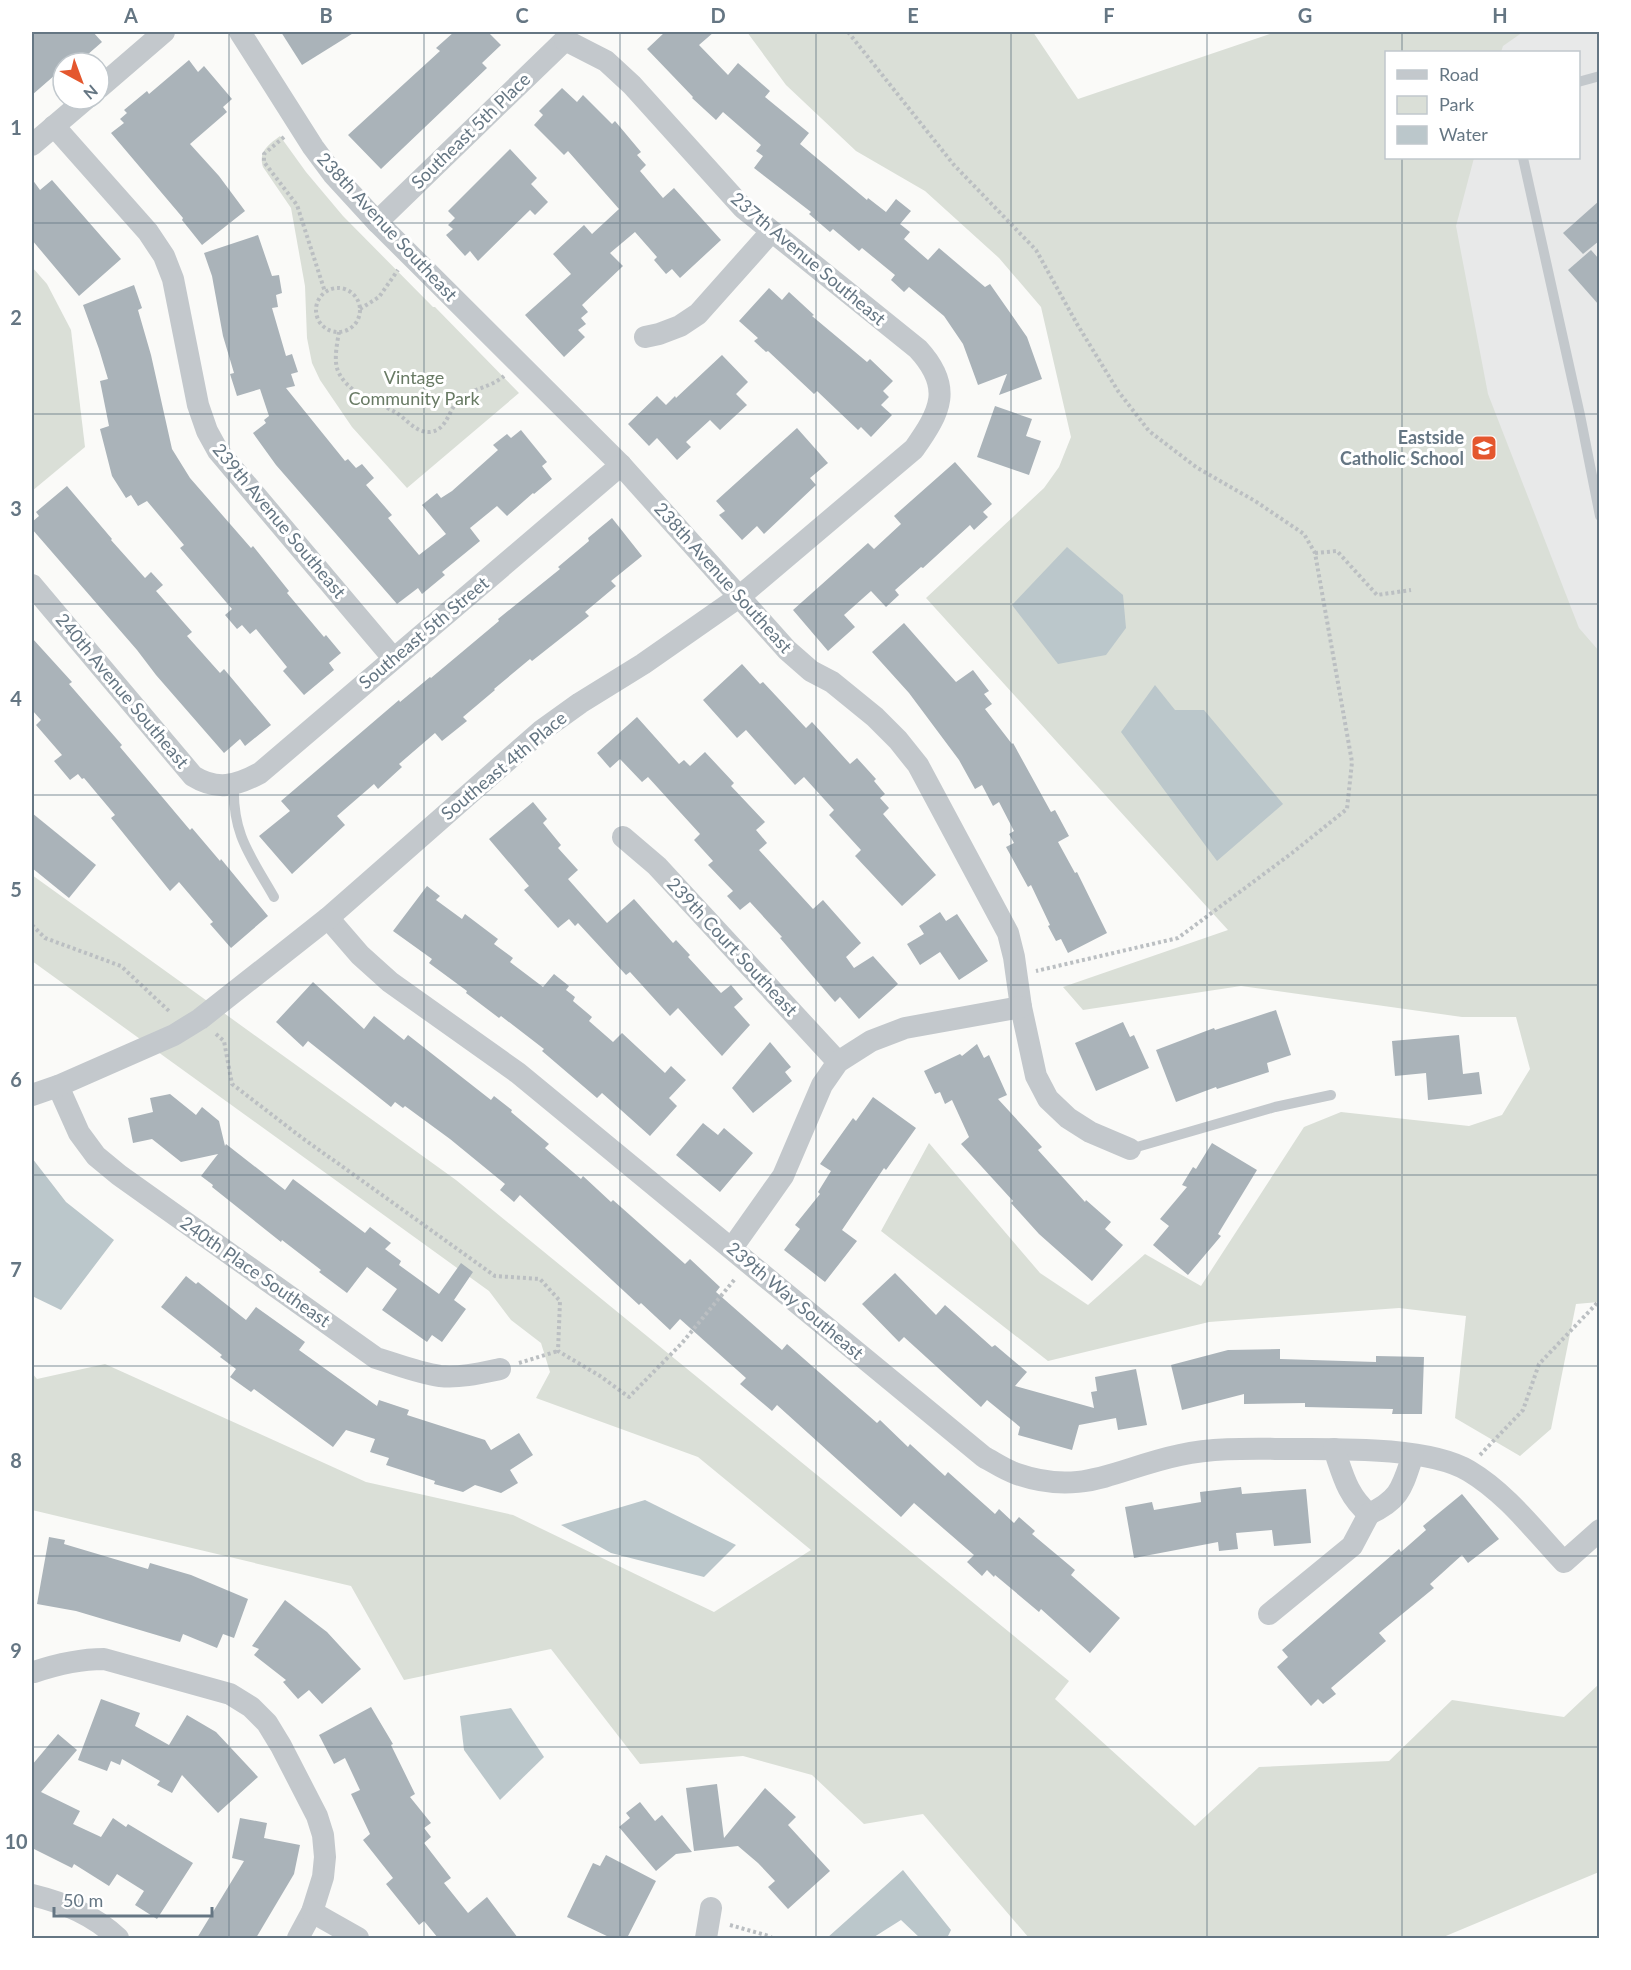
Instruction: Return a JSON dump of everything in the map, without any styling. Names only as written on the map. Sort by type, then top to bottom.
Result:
[{"type":"street","points":[[111,78],[164,32]]},
{"type":"street","name":"238th Avenue Southeast","points":[[240,32],[299,126],[333,174],[377,222],[621,465],[787,650],[811,671],[832,682],[875,717],[918,765],[1008,933],[1036,1077],[1048,1099],[1068,1118],[1090,1132],[1130,1149]]},
{"type":"street","name":"Southeast 5th Place","points":[[377,222],[566,36]]},
{"type":"street","name":"237th Avenue Southeast","points":[[566,36],[606,62],[632,86],[742,208],[918,349],[930,362],[937,376],[940,394]]},
{"type":"street","points":[[32,145],[72,111]]},
{"type":"street","name":"239th Avenue Southeast","points":[[54,126],[148,232],[164,256],[173,279],[198,405],[207,431],[218,451],[393,658]]},
{"type":"street","points":[[645,337],[680,326],[698,314],[771,232]]},
{"type":"street","name":"Southeast 4th Place","points":[[32,1095],[58,1086],[174,1035],[200,1019],[328,918],[541,731],[739,597],[914,449],[928,430],[936,412],[940,394]]},
{"type":"street","name":"Southeast 5th Street","points":[[227,785],[260,773],[621,465]]},
{"type":"street","name":"240th Avenue Southeast","points":[[32,585],[194,776],[205,783],[227,785]]},
{"type":"street","name":"239th Court Southeast","points":[[623,837],[657,866],[838,1062]]},
{"type":"street","name":"239th Way Southeast","points":[[328,918],[360,955],[390,982],[518,1074],[984,1457],[1014,1473],[1044,1482],[1076,1484],[1098,1480],[1143,1464],[1182,1455],[1238,1449],[1386,1451],[1436,1459],[1466,1469],[1494,1487],[1564,1562],[1599,1530]]},
{"type":"street","points":[[741,1256],[758,1215],[783,1176],[822,1085],[838,1062],[871,1041],[905,1028],[1021,1007]]},
{"type":"street","name":"240th Place Southeast","points":[[58,1086],[79,1133],[96,1156],[119,1175],[376,1358],[440,1376],[474,1375],[501,1369]]},
{"type":"street","points":[[1334,1449],[1348,1488],[1356,1502],[1369,1514]]},
{"type":"street","points":[[1269,1614],[1353,1546],[1369,1514],[1384,1507],[1401,1490],[1413,1455]]},
{"type":"street","points":[[34,1672],[68,1661],[104,1659],[230,1694],[251,1707],[267,1723],[317,1816],[323,1835],[325,1857],[323,1877],[312,1912],[298,1938]]},
{"type":"street","points":[[32,1895],[56,1900],[81,1912],[101,1923],[118,1938]]},
{"type":"street","points":[[312,1912],[358,1938]]},
{"type":"lane","points":[[1580,81],[1599,76]]},
{"type":"lane","points":[[1523,159],[1580,415],[1599,516]]},
{"type":"lane","points":[[227,785],[240,837],[274,897]]},
{"type":"lane","points":[[1130,1149],[1275,1107],[1331,1095]]},
{"type":"path","points":[[848,32],[954,165],[1036,250],[1118,391],[1149,430],[1196,467],[1255,501],[1304,534],[1315,553],[1352,762],[1347,809],[1178,938],[1017,975]]},
{"type":"path","points":[[299,126],[270,147],[264,154],[264,162],[297,205],[325,292]]},
{"type":"path","points":[[360,309],[381,295],[393,275],[411,256]]},
{"type":"path","points":[[336,288],[344,289],[356,298],[360,309],[358,320],[353,326],[339,333],[326,329],[317,318],[316,305],[325,292],[336,288]]},
{"type":"path","points":[[339,333],[336,366],[342,378],[361,394],[398,414],[424,432],[441,427],[459,399],[497,382],[518,362]]},
{"type":"path","points":[[1315,553],[1337,551],[1377,595],[1411,590]]},
{"type":"path","points":[[32,925],[45,938],[121,966],[172,1013],[200,1019],[224,1041],[232,1084],[301,1137],[495,1276],[540,1279],[560,1300],[558,1351]]},
{"type":"path","points":[[501,1369],[558,1351],[600,1376],[629,1397],[682,1343],[741,1256]]},
{"type":"path","points":[[1478,1457],[1522,1410],[1539,1364],[1599,1300]]},
{"type":"path","points":[[709,1922],[772,1938]]},
{"type":"shaded area","points":[[1310,32],[1599,32],[1599,714]]},
{"type":"green space","points":[[747,32],[1033,32],[1078,99],[1276,32],[1523,32],[1503,46],[1501,51],[1385,51],[1385,159],[1474,159],[1456,226],[1488,394],[1579,628],[1599,651],[1599,1302],[1576,1304],[1551,1429],[1520,1456],[1455,1418],[1466,1316],[1399,1308],[1209,1322],[1048,1361],[881,1231],[929,1143],[1040,1273],[1088,1305],[1145,1254],[1201,1286],[1304,1127],[1341,1112],[1469,1126],[1502,1115],[1530,1069],[1516,1017],[1462,1017],[1241,986],[1083,1010],[1063,987],[1228,930],[926,598],[1044,488],[1059,467],[1071,437],[1041,307],[999,258],[925,191],[856,151],[786,85]]},
{"type":"green space","name":"Vintage Community Park","points":[[280,136],[306,172],[343,216],[519,393],[407,488],[352,427],[320,380],[312,363],[307,338],[305,286],[291,208],[263,167],[262,162],[265,149]]},
{"type":"green space","points":[[32,267],[47,284],[71,330],[85,447],[32,491]]},
{"type":"green space","points":[[32,875],[456,1180],[1069,1681],[1055,1699],[1195,1826],[1259,1767],[1389,1761],[1452,1700],[1564,1717],[1599,1684],[1599,1872],[1441,1938],[1029,1938],[923,1814],[864,1824],[812,1775],[743,1756],[640,1764],[551,1649],[404,1680],[351,1586],[32,1510],[32,1373],[37,1379],[105,1364],[366,1482],[513,1515],[714,1612],[811,1550],[698,1457],[536,1398],[550,1372],[541,1343],[511,1320],[489,1291],[32,961]]},
{"type":"water","points":[[1067,547],[1123,595],[1126,628],[1106,655],[1058,664],[1012,605]]},
{"type":"water","points":[[1155,685],[1175,710],[1204,710],[1283,804],[1217,861],[1121,732]]},
{"type":"water","points":[[32,1158],[66,1202],[114,1240],[61,1310],[32,1296]]},
{"type":"water","points":[[645,1500],[736,1545],[704,1577],[611,1553],[561,1525]]},
{"type":"water","points":[[511,1708],[544,1757],[500,1800],[464,1750],[460,1716]]},
{"type":"water","points":[[903,1870],[951,1930],[947,1938],[920,1938],[901,1920],[874,1937],[876,1938],[827,1938]]},
{"type":"building","points":[[32,32],[93,32],[102,42],[92,51],[51,51],[51,78],[32,95]]},
{"type":"building","points":[[281,32],[355,32],[302,65]]},
{"type":"building","points":[[454,32],[488,32],[501,45],[482,63],[487,68],[381,169],[348,135],[440,51],[436,48]]},
{"type":"building","points":[[665,32],[714,32],[699,45],[728,75],[738,63],[770,91],[765,97],[809,133],[800,144],[867,200],[868,198],[886,212],[896,199],[911,211],[900,224],[910,232],[904,239],[928,260],[939,248],[985,287],[990,284],[1027,337],[1042,379],[999,395],[1007,374],[978,385],[963,344],[944,316],[909,287],[904,292],[891,280],[895,275],[862,248],[859,251],[833,229],[830,232],[809,214],[811,212],[754,168],[763,156],[756,151],[761,145],[723,112],[716,120],[692,98],[647,49]]},
{"type":"building","points":[[189,60],[198,72],[204,66],[232,99],[223,107],[227,112],[190,144],[219,176],[245,211],[202,245],[182,220],[183,218],[111,133],[124,123],[120,119],[127,113],[124,110],[147,91],[149,94]]},
{"type":"building","points":[[562,88],[577,102],[583,95],[612,124],[615,121],[641,152],[637,155],[646,165],[640,171],[663,198],[674,188],[721,240],[680,278],[672,269],[666,274],[654,260],[657,257],[635,232],[610,253],[623,266],[582,305],[588,312],[581,318],[586,324],[578,330],[585,337],[564,357],[525,315],[571,274],[553,254],[584,225],[592,234],[619,209],[568,151],[564,155],[534,125],[543,115],[539,111]]},
{"type":"building","points":[[510,149],[537,178],[531,184],[548,202],[535,215],[530,210],[478,261],[470,251],[465,256],[446,235],[453,229],[448,225],[455,218],[448,211]]},
{"type":"building","points":[[32,179],[40,190],[52,180],[121,259],[79,296],[32,240]]},
{"type":"building","points":[[1599,201],[1599,241],[1583,254],[1563,233]]},
{"type":"building","points":[[258,235],[272,276],[279,275],[282,293],[276,295],[278,307],[272,308],[286,356],[292,354],[298,372],[291,374],[295,386],[286,388],[345,461],[348,459],[356,468],[362,464],[374,478],[366,485],[392,515],[388,518],[419,555],[446,534],[422,505],[437,493],[441,498],[452,491],[498,450],[493,445],[507,434],[511,438],[521,430],[547,462],[542,466],[552,479],[507,516],[497,506],[470,528],[480,541],[442,572],[445,575],[422,594],[418,588],[397,604],[276,465],[253,433],[266,423],[264,420],[269,416],[260,389],[237,396],[230,374],[234,373],[223,336],[212,276],[204,253]]},
{"type":"building","points":[[1591,250],[1599,259],[1599,305],[1568,270]]},
{"type":"building","points":[[134,285],[142,308],[138,310],[151,355],[172,449],[190,478],[251,548],[253,546],[289,591],[287,593],[324,637],[326,635],[341,653],[329,663],[334,670],[304,695],[283,671],[287,667],[256,629],[250,634],[242,625],[237,629],[225,615],[232,609],[180,548],[184,545],[147,501],[138,506],[131,495],[126,498],[112,476],[100,429],[109,426],[100,381],[108,379],[83,305]]},
{"type":"building","points":[[769,288],[782,300],[789,292],[814,315],[812,316],[867,362],[870,359],[893,381],[883,391],[889,397],[881,405],[892,415],[871,437],[861,427],[858,430],[817,391],[814,394],[768,351],[766,352],[754,341],[758,338],[739,321]]},
{"type":"building","points":[[722,355],[748,382],[736,394],[747,405],[720,430],[710,420],[686,442],[691,447],[677,460],[657,438],[649,446],[628,424],[657,396],[666,405],[675,396],[676,398]]},
{"type":"building","points":[[995,406],[1032,419],[1026,436],[1041,441],[1029,475],[977,457]]},
{"type":"building","points":[[797,428],[828,463],[810,478],[816,485],[764,534],[757,526],[742,540],[719,515],[725,511],[716,501]]},
{"type":"building","points":[[955,462],[992,504],[983,512],[988,517],[974,530],[970,525],[923,568],[921,567],[895,590],[899,595],[886,607],[871,591],[844,615],[855,627],[828,651],[793,610],[868,543],[874,549],[901,524],[894,516]]},
{"type":"building","points":[[67,486],[145,578],[151,572],[163,585],[156,591],[192,632],[187,636],[220,673],[224,669],[271,725],[245,746],[240,739],[224,753],[32,529],[32,522],[39,516],[36,512]]},
{"type":"building","points":[[612,518],[642,556],[611,581],[616,586],[585,612],[589,616],[532,661],[530,659],[463,717],[467,721],[442,741],[435,733],[399,764],[402,767],[378,789],[374,784],[337,816],[345,825],[292,874],[259,836],[290,811],[281,801],[399,700],[400,702],[431,678],[499,621],[498,619],[560,569],[558,567]]},
{"type":"building","points":[[904,623],[956,682],[973,670],[989,691],[984,694],[992,704],[985,709],[1013,743],[1051,812],[1055,810],[1069,836],[1058,842],[1075,873],[1077,872],[1107,933],[1068,953],[1061,939],[1056,941],[1031,885],[1028,887],[1006,847],[1014,843],[1009,834],[1014,831],[999,802],[993,806],[982,785],[975,789],[959,760],[909,693],[872,652]]},
{"type":"building","points":[[32,638],[72,682],[69,684],[122,745],[120,747],[190,830],[192,828],[220,861],[221,859],[268,916],[231,948],[210,924],[213,922],[179,882],[170,891],[111,818],[115,815],[84,778],[82,779],[78,774],[70,780],[54,761],[62,755],[36,725],[41,720],[32,710]]},
{"type":"building","points":[[742,664],[760,684],[763,682],[806,728],[812,722],[850,764],[857,758],[876,779],[874,781],[885,794],[880,798],[889,808],[883,814],[936,875],[902,906],[855,856],[861,850],[829,815],[834,810],[804,777],[795,785],[746,730],[737,738],[703,700]]},
{"type":"building","points":[[637,717],[679,764],[684,760],[690,766],[705,752],[734,783],[731,786],[765,822],[756,830],[767,843],[759,850],[813,909],[823,900],[861,943],[846,957],[854,968],[873,956],[898,984],[859,1019],[840,997],[835,1002],[750,902],[740,910],[727,896],[733,891],[708,865],[713,861],[694,840],[700,834],[648,777],[642,782],[620,759],[610,768],[597,753]]},
{"type":"building","points":[[533,802],[547,819],[543,823],[561,845],[558,848],[578,870],[568,879],[607,923],[634,899],[673,943],[676,940],[690,955],[688,957],[721,993],[731,985],[743,999],[734,1007],[750,1025],[722,1056],[678,1008],[670,1016],[630,972],[626,975],[578,923],[575,926],[569,919],[558,928],[524,890],[529,886],[489,839]]},
{"type":"building","points":[[32,813],[96,865],[69,898],[32,868]]},
{"type":"building","points":[[427,886],[440,896],[436,900],[462,919],[465,914],[498,939],[494,944],[513,958],[510,962],[543,987],[554,974],[569,986],[566,990],[575,997],[573,1001],[592,1017],[589,1021],[613,1042],[622,1033],[665,1073],[671,1066],[686,1080],[669,1098],[677,1106],[650,1136],[602,1093],[597,1098],[542,1051],[544,1049],[466,993],[467,991],[429,963],[432,959],[393,931]]},
{"type":"building","points":[[940,912],[946,921],[957,914],[988,961],[959,980],[940,952],[920,965],[907,944],[924,934],[919,926]]},
{"type":"building","points":[[313,982],[364,1029],[374,1016],[404,1040],[408,1035],[491,1100],[494,1096],[512,1110],[511,1112],[549,1144],[545,1148],[581,1179],[583,1176],[611,1202],[613,1200],[685,1264],[690,1259],[720,1287],[716,1292],[782,1350],[787,1344],[877,1423],[880,1420],[908,1447],[910,1444],[945,1476],[948,1472],[995,1514],[999,1509],[1014,1523],[1019,1517],[1035,1531],[1032,1534],[1075,1570],[1071,1575],[1120,1618],[1090,1653],[1041,1609],[1039,1612],[995,1575],[994,1577],[987,1570],[982,1576],[967,1562],[974,1555],[914,1503],[901,1517],[777,1405],[772,1411],[740,1384],[746,1378],[680,1319],[670,1330],[641,1303],[639,1305],[520,1195],[514,1202],[500,1190],[505,1184],[450,1139],[405,1106],[403,1108],[395,1102],[391,1107],[308,1041],[303,1047],[276,1022]]},
{"type":"building","points":[[1276,1010],[1291,1055],[1267,1063],[1269,1072],[1217,1089],[1216,1087],[1176,1102],[1156,1050],[1214,1028],[1215,1030]]},
{"type":"building","points":[[1123,1022],[1130,1037],[1134,1035],[1149,1068],[1096,1091],[1075,1043]]},
{"type":"building","points":[[1459,1035],[1463,1074],[1479,1072],[1482,1094],[1428,1100],[1426,1073],[1395,1076],[1392,1041]]},
{"type":"building","points":[[770,1042],[791,1067],[785,1072],[792,1081],[753,1113],[732,1088]]},
{"type":"building","points":[[977,1044],[984,1058],[989,1055],[1007,1095],[998,1099],[1042,1147],[1038,1150],[1085,1202],[1086,1200],[1111,1222],[1105,1229],[1123,1245],[1092,1281],[1039,1234],[1011,1203],[1013,1201],[961,1144],[969,1137],[952,1100],[945,1104],[940,1092],[935,1094],[924,1071],[960,1054],[962,1056]]},
{"type":"building","points":[[170,1094],[196,1115],[202,1107],[219,1121],[225,1146],[226,1144],[285,1190],[293,1179],[365,1233],[370,1227],[391,1243],[385,1249],[401,1261],[399,1265],[439,1294],[461,1263],[473,1272],[454,1300],[466,1309],[442,1342],[432,1335],[427,1342],[382,1310],[397,1289],[367,1267],[347,1293],[319,1272],[321,1270],[282,1240],[281,1242],[212,1187],[213,1185],[201,1176],[218,1154],[181,1162],[152,1139],[133,1143],[128,1118],[153,1112],[150,1098]]},
{"type":"building","points":[[873,1097],[916,1128],[886,1170],[884,1168],[842,1230],[857,1241],[825,1282],[784,1250],[800,1229],[795,1225],[820,1194],[818,1192],[831,1171],[820,1164],[853,1118],[856,1121]]},
{"type":"building","points":[[703,1123],[718,1135],[724,1128],[753,1153],[720,1192],[676,1155]]},
{"type":"building","points":[[1212,1143],[1257,1170],[1218,1234],[1221,1236],[1188,1275],[1153,1245],[1169,1226],[1160,1219],[1187,1187],[1182,1185],[1193,1167],[1196,1169]]},
{"type":"building","points":[[895,1273],[936,1315],[945,1305],[992,1347],[995,1345],[1027,1372],[1015,1386],[1094,1408],[1091,1392],[1097,1391],[1095,1377],[1136,1369],[1147,1425],[1118,1430],[1116,1418],[1079,1425],[1072,1450],[1018,1435],[1020,1427],[987,1400],[981,1407],[904,1337],[899,1342],[862,1304]]},
{"type":"building","points":[[186,1276],[196,1284],[198,1282],[246,1320],[256,1307],[305,1342],[299,1350],[377,1406],[379,1400],[409,1410],[407,1415],[485,1440],[491,1450],[519,1433],[533,1455],[510,1470],[518,1483],[501,1493],[475,1485],[463,1492],[434,1484],[435,1481],[386,1465],[389,1458],[370,1452],[375,1439],[346,1430],[333,1447],[254,1389],[251,1392],[230,1377],[236,1369],[220,1357],[222,1355],[161,1307]]},
{"type":"building","points":[[1280,1349],[1280,1359],[1376,1362],[1376,1356],[1424,1357],[1422,1414],[1392,1414],[1393,1409],[1305,1407],[1305,1403],[1244,1404],[1244,1394],[1182,1410],[1171,1365],[1228,1350]]},
{"type":"building","points":[[1241,1487],[1242,1494],[1306,1489],[1311,1543],[1274,1546],[1272,1530],[1236,1533],[1238,1549],[1219,1551],[1218,1542],[1134,1558],[1125,1507],[1152,1502],[1154,1510],[1201,1502],[1200,1492]]},
{"type":"building","points":[[1462,1494],[1499,1539],[1468,1563],[1462,1555],[1430,1584],[1434,1588],[1379,1633],[1386,1641],[1331,1688],[1336,1694],[1323,1704],[1318,1699],[1311,1706],[1277,1667],[1288,1657],[1282,1650],[1399,1549],[1401,1552],[1426,1530],[1423,1526]]},
{"type":"building","points":[[49,1537],[65,1540],[64,1544],[148,1569],[150,1563],[191,1575],[248,1599],[234,1638],[223,1634],[217,1648],[183,1634],[180,1642],[76,1611],[37,1604]]},
{"type":"building","points":[[285,1600],[327,1632],[361,1669],[322,1704],[309,1690],[298,1699],[283,1682],[286,1680],[254,1655],[259,1649],[252,1646]]},
{"type":"building","points":[[101,1699],[140,1713],[135,1726],[169,1745],[187,1715],[216,1732],[258,1777],[218,1813],[182,1775],[172,1793],[157,1785],[160,1781],[122,1759],[120,1765],[111,1761],[107,1771],[78,1760]]},
{"type":"building","points":[[371,1707],[393,1744],[391,1745],[415,1794],[410,1797],[431,1823],[424,1828],[431,1837],[424,1843],[451,1878],[444,1883],[468,1913],[487,1897],[518,1938],[438,1938],[424,1921],[419,1925],[386,1884],[393,1878],[363,1840],[370,1834],[351,1794],[360,1790],[345,1758],[334,1764],[319,1735]]},
{"type":"building","points":[[58,1734],[77,1750],[41,1792],[80,1811],[73,1824],[101,1837],[113,1818],[126,1827],[128,1824],[193,1863],[157,1919],[135,1905],[144,1891],[117,1874],[109,1886],[74,1864],[72,1868],[32,1848],[32,1765]]},
{"type":"building","points":[[717,1784],[724,1838],[765,1788],[796,1817],[788,1825],[830,1871],[788,1909],[768,1887],[775,1881],[738,1846],[694,1851],[686,1788]]},
{"type":"building","points":[[640,1802],[655,1821],[662,1815],[692,1852],[676,1854],[656,1871],[619,1827],[630,1818],[626,1813]]},
{"type":"building","points":[[240,1818],[267,1823],[264,1838],[300,1845],[294,1874],[256,1938],[197,1938],[244,1861],[232,1858]]},
{"type":"building","points":[[606,1855],[656,1881],[627,1938],[611,1938],[567,1917],[593,1863],[600,1866]]},
{"type":"place","name":"Eastside Catholic School","points":[[1484,448]]}]
